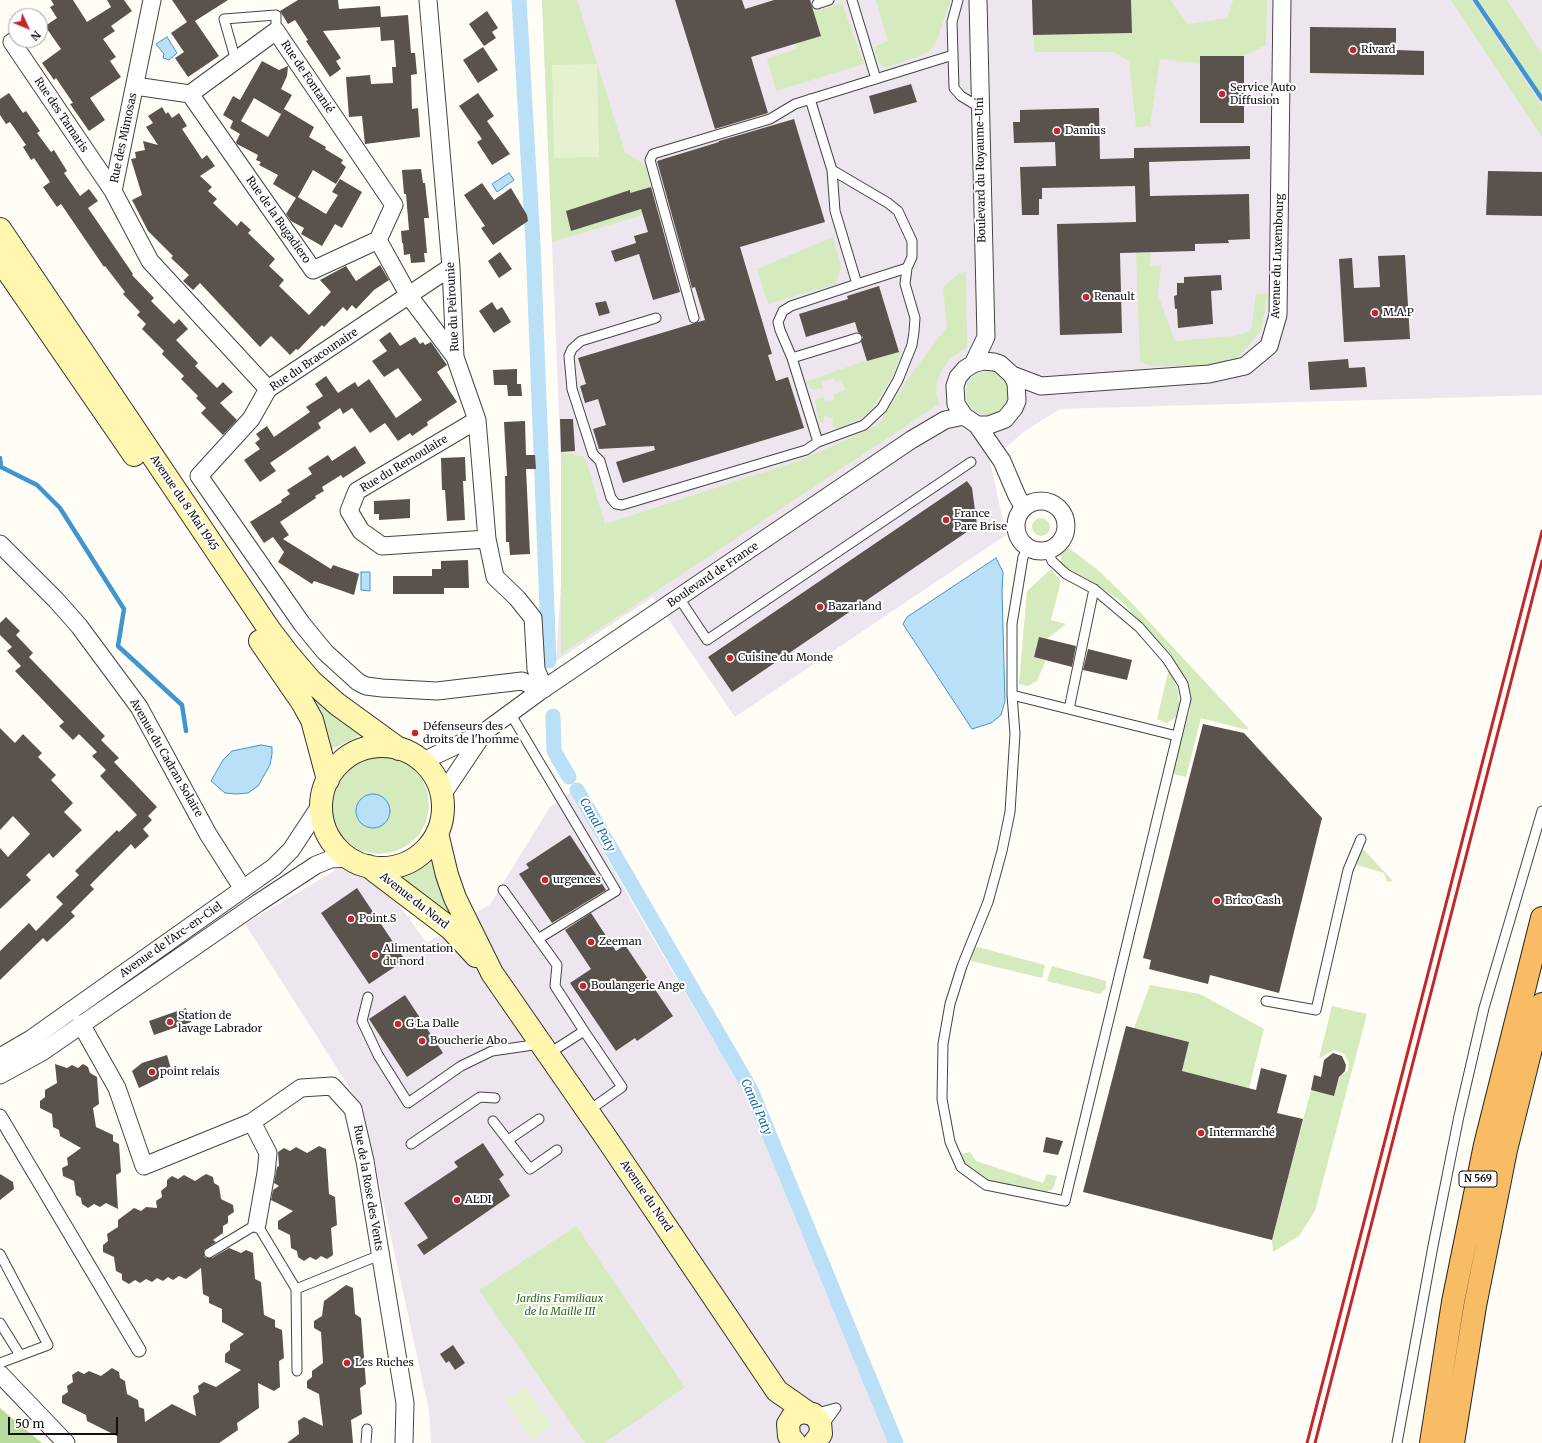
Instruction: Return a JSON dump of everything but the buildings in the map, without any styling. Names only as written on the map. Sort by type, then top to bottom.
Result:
[{"type":"highway","name":"N 569","points":[[1431,1443],[1453,1302],[1485,1145],[1542,918]]},
{"type":"highway","name":"N 569","points":[[1454,1443],[1475,1306],[1506,1150],[1542,1004]]},
{"type":"main road","name":"Avenue du 8 Mai 1945","points":[[0,229],[283,648],[311,680],[337,704],[398,748]]},
{"type":"main road","name":"Avenue du 8 Mai 1945","points":[[0,260],[302,702],[312,720],[328,780]]},
{"type":"main road","points":[[375,746],[398,748],[409,752],[423,761],[436,777],[442,795],[443,814],[437,833],[428,847],[416,858],[401,865],[385,868],[368,866],[349,858],[337,847],[328,834],[323,819],[322,803],[324,788],[328,780],[343,761],[358,751],[375,746]]},
{"type":"main road","name":"Avenue du Nord","points":[[437,833],[447,875],[455,898],[492,973]]},
{"type":"main road","name":"Avenue du Nord","points":[[368,866],[451,929],[492,973],[777,1391],[816,1429]]},
{"type":"main road","points":[[777,1391],[792,1438]]},
{"type":"main road","points":[[792,1438],[793,1416],[816,1429]]},
{"type":"street","name":"Rue des Mimosas","points":[[152,0],[113,191],[150,261],[268,389]]},
{"type":"street","name":"Rue du Peirounie","points":[[428,0],[451,267],[455,357],[477,420],[487,539],[495,577],[517,598],[533,618],[536,669],[541,691]]},
{"type":"street","name":"Boulevard du Royaume-Uni","points":[[973,364],[985,341],[978,0]]},
{"type":"street","name":"Avenue du Luxembourg","points":[[1017,401],[1041,386],[1209,374],[1245,366],[1269,346],[1278,315],[1282,0]]},
{"type":"street","name":"Rue de Fontanié","points":[[190,94],[276,31],[394,205],[378,240]]},
{"type":"street","name":"Rue des Tamaris","points":[[16,48],[113,191]]},
{"type":"street","points":[[135,86],[190,94]]},
{"type":"street","name":"Rue de la Bugadiero","points":[[190,94],[313,270],[378,240]]},
{"type":"street","points":[[378,240],[409,296],[455,357]]},
{"type":"street","name":"Rue du Bracounaire","points":[[451,267],[268,389],[250,419],[199,476],[302,624],[325,652],[358,682],[366,686],[382,688],[437,691],[522,681],[531,684],[541,691]]},
{"type":"street","points":[[970,420],[989,425],[998,422],[1010,414],[1017,401],[1016,383],[985,341]]},
{"type":"street","points":[[1006,369],[983,361],[973,364],[965,369],[958,377],[955,386],[955,398],[956,404],[1002,462],[1024,508]]},
{"type":"street","name":"Avenue du Luxembourg","points":[[1006,369],[1041,386]]},
{"type":"street","points":[[945,420],[955,398]]},
{"type":"street","name":"Rue du Remoulaire","points":[[477,420],[357,491],[349,511],[361,531],[382,546],[487,539]]},
{"type":"street","name":"Boulevard de France","points":[[423,761],[483,733],[510,712],[911,440],[945,420],[970,420]]},
{"type":"street","points":[[998,422],[1002,462]]},
{"type":"street","points":[[1036,501],[1045,501],[1054,504],[1060,510],[1065,517],[1067,526],[1064,538],[1056,547],[1048,551],[1035,551],[1028,548],[1019,539],[1016,526],[1017,518],[1024,508],[1036,501]]},
{"type":"street","name":"Avenue du Cadran Solaire","points":[[0,544],[56,600],[78,626],[139,707],[208,834],[243,889]]},
{"type":"street","name":"Boulevard de France","points":[[442,795],[483,733]]},
{"type":"street","name":"Avenue de l'Arc-en-Ciel","points":[[0,1057],[31,1039],[274,867],[291,850],[322,803]]},
{"type":"street","name":"Avenue de l'Arc-en-Ciel","points":[[0,1075],[42,1052],[316,865],[331,859],[349,858]]},
{"type":"street","name":"Rue de la Rose des Vents","points":[[81,1024],[117,1088],[144,1166],[252,1122],[301,1088],[332,1086],[353,1109],[365,1161],[405,1403],[404,1443]]},
{"type":"street","points":[[0,1116],[139,1350]]},
{"type":"street","points":[[252,1122],[268,1153],[257,1224]]},
{"type":"street","points":[[0,1374],[66,1443]]},
{"type":"lane","points":[[817,4],[829,0]]},
{"type":"lane","points":[[852,0],[876,79]]},
{"type":"lane","points":[[958,0],[952,22],[954,88],[961,96],[979,107]]},
{"type":"lane","points":[[236,61],[224,19],[276,15],[276,31]]},
{"type":"lane","points":[[694,318],[650,156],[770,119],[795,104],[810,99],[953,55]]},
{"type":"lane","points":[[810,99],[832,170],[835,211],[858,284]]},
{"type":"lane","points":[[656,318],[581,341],[572,348],[569,356],[572,390],[592,454],[600,461],[611,498],[616,504],[622,505],[806,450],[818,442],[851,431],[868,421],[882,408],[898,380],[912,345],[915,318],[905,284],[907,268],[912,257],[912,242],[898,211],[888,203],[832,170]]},
{"type":"lane","points":[[818,442],[792,358],[780,330],[778,322],[783,312],[791,306],[907,268]]},
{"type":"lane","points":[[792,358],[856,338]]},
{"type":"lane","points":[[678,598],[707,640],[971,462]]},
{"type":"lane","points":[[1028,548],[1023,557],[1012,624],[1012,694],[1015,734],[1010,812],[1002,851],[988,902],[962,966],[950,1004],[943,1044],[942,1099],[950,1142],[961,1167],[986,1185],[1066,1201],[1186,699],[1183,684],[1167,658],[1139,627],[1094,589],[1066,574],[1052,561],[1048,551]]},
{"type":"lane","points":[[1069,709],[1094,589]]},
{"type":"lane","points":[[1012,694],[1177,736]]},
{"type":"lane","points":[[510,712],[616,891],[538,939]]},
{"type":"lane","points":[[1398,1443],[1459,1116],[1484,1008],[1542,811]]},
{"type":"lane","points":[[1266,1001],[1316,1010],[1348,870],[1361,839]]},
{"type":"lane","points":[[503,890],[557,965],[555,986],[622,1087],[588,1112]]},
{"type":"lane","points":[[368,997],[362,1021],[378,1055],[408,1103],[461,1066],[492,1052],[545,1049],[584,1031]]},
{"type":"lane","points":[[411,1144],[480,1097],[495,1098]]},
{"type":"lane","points":[[508,1140],[539,1119]]},
{"type":"lane","points":[[494,1120],[530,1169],[557,1150]]},
{"type":"lane","points":[[209,1253],[257,1224],[296,1289],[297,1371]]},
{"type":"lane","points":[[0,1254],[48,1345],[0,1363]]},
{"type":"lane","points":[[296,1289],[380,1255]]},
{"type":"lane","points":[[0,1323],[20,1355]]},
{"type":"lane","points":[[366,1443],[367,1429]]},
{"type":"shaded area","points":[[542,0],[1542,0],[1542,395],[1060,409],[1025,431],[990,461],[1006,535],[735,717],[653,597],[556,661],[564,538]]},
{"type":"shaded area","points":[[570,793],[638,913],[745,1094],[893,1443],[431,1443],[429,1411],[363,1109],[245,924],[341,867],[390,893],[427,943],[490,904],[550,807]]},
{"type":"green space","points":[[542,0],[577,0],[625,152],[647,166],[651,187],[636,192],[643,215],[552,242]]},
{"type":"green space","points":[[876,0],[951,0],[936,42],[929,52],[886,68],[878,62],[874,49],[876,46],[888,41]]},
{"type":"green space","points":[[1170,0],[1188,24],[1228,18],[1233,0],[1267,0],[1266,45],[1244,56],[1200,56],[1200,64],[1160,59],[1150,126],[1136,127],[1129,61],[1114,52],[1035,52],[1033,35],[1132,33],[1131,1]]},
{"type":"green space","points":[[1451,0],[1471,0],[1542,106],[1542,137]]},
{"type":"green space","points":[[1479,0],[1507,0],[1542,54],[1542,95]]},
{"type":"green space","points":[[842,3],[864,64],[776,91],[767,58],[797,49],[796,43],[813,12]]},
{"type":"green space","points":[[597,64],[599,157],[554,158],[552,65]]},
{"type":"green space","points":[[833,237],[841,267],[836,284],[768,304],[757,269]]},
{"type":"green space","points":[[1136,253],[1151,253],[1150,266],[1161,265],[1158,295],[1175,341],[1234,336],[1251,331],[1256,294],[1268,294],[1261,330],[1241,354],[1222,366],[1152,366],[1140,362]]},
{"type":"green space","points":[[966,271],[967,347],[950,359],[941,371],[937,381],[936,392],[939,404],[561,654],[561,452],[585,457],[605,524],[801,460],[878,425],[912,373],[947,327],[943,287],[958,274]]},
{"type":"green space","points":[[902,350],[893,375],[872,409],[861,418],[839,428],[832,427],[833,418],[824,416],[823,423],[819,422],[815,400],[824,397],[825,402],[834,400],[834,394],[845,390],[842,380],[836,382],[834,378],[821,382],[823,388],[813,390],[805,382],[867,360]]},
{"type":"green space","points":[[984,371],[992,371],[997,372],[1004,377],[1009,384],[1009,402],[1004,409],[997,414],[984,415],[976,412],[969,405],[966,397],[966,389],[969,381],[976,374]]},
{"type":"green space","points":[[1037,518],[1045,518],[1050,523],[1048,534],[1045,536],[1037,536],[1032,531],[1032,523]]},
{"type":"green space","points":[[1066,546],[1098,570],[1129,600],[1249,729],[1243,729],[1201,718],[1186,777],[1173,774],[1177,749],[1190,711],[1190,690],[1171,655],[1122,602],[1096,584],[1062,565],[1060,553]]},
{"type":"green space","points":[[1051,569],[1061,581],[1051,620],[1066,624],[1047,639],[1039,638],[1034,657],[1046,660],[1037,681],[1028,686],[1019,684],[1027,591]]},
{"type":"green space","points":[[1169,668],[1178,690],[1180,711],[1176,717],[1167,723],[1157,719]]},
{"type":"green space","points":[[304,687],[363,734],[328,751]]},
{"type":"green space","points":[[385,756],[400,760],[412,768],[422,779],[428,793],[429,808],[426,822],[419,835],[408,845],[394,852],[378,854],[362,851],[349,843],[338,831],[332,817],[331,801],[335,785],[343,772],[356,762],[371,757]],"holes":[[[367,795],[378,795],[389,806],[389,816],[371,827],[360,822]]]},
{"type":"green space","points":[[1361,849],[1364,850],[1393,881],[1387,882],[1384,873],[1357,865],[1358,852]]},
{"type":"green space","points":[[431,856],[434,858],[443,898],[452,913],[449,915],[398,879],[398,873],[420,865]]},
{"type":"green space","points":[[974,946],[1045,965],[1042,978],[971,961]]},
{"type":"green space","points":[[1052,966],[1106,981],[1106,989],[1100,994],[1047,981]]},
{"type":"green space","points":[[1150,985],[1200,994],[1264,1029],[1249,1088],[1182,1071],[1189,1042],[1134,1028]]},
{"type":"green space","points":[[1332,1006],[1367,1014],[1315,1211],[1299,1236],[1273,1252],[1272,1240],[1311,1090],[1334,1096],[1338,1081],[1342,1074],[1348,1071],[1349,1063],[1344,1054],[1334,1050],[1319,1058]]},
{"type":"green space","points":[[970,1152],[976,1161],[1043,1183],[1047,1174],[1057,1176],[1053,1189],[1041,1194],[993,1183],[970,1170],[958,1157],[961,1154]]},
{"type":"green space","name":"Jardins Familiaux de la Maille III","points":[[576,1226],[685,1387],[604,1443],[585,1443],[479,1290]]},
{"type":"green space","points":[[525,1387],[552,1425],[532,1440],[505,1401]]},
{"type":"green space","points":[[0,1408],[42,1443],[0,1443]]},
{"type":"water","points":[[167,37],[177,53],[169,60],[163,58],[164,54],[156,44]]},
{"type":"water","points":[[509,173],[514,180],[497,192],[492,184]]},
{"type":"water","points":[[996,558],[1003,572],[1002,591],[1005,701],[1001,715],[991,723],[972,729],[903,624],[907,617]]},
{"type":"water","points":[[361,572],[370,572],[370,591],[361,590]]},
{"type":"water","points":[[261,745],[272,747],[272,754],[270,765],[258,786],[248,793],[225,793],[211,781],[223,760],[232,751]]},
{"type":"water","points":[[373,794],[385,799],[390,811],[385,823],[373,828],[361,823],[356,811],[361,799]]},
{"type":"waterway","points":[[519,0],[533,243],[549,661]]},
{"type":"waterway","points":[[1475,0],[1542,99]]},
{"type":"waterway","points":[[0,458],[1,467],[37,485],[60,508],[124,609],[118,646],[182,705],[186,731]]},
{"type":"waterway","name":"Canal Paty","points":[[553,716],[554,751],[569,777]]},
{"type":"waterway","name":"Canal Paty","points":[[577,790],[751,1090],[896,1443]]},
{"type":"railway","points":[[1307,1443],[1542,531]]},
{"type":"railway","points":[[1315,1443],[1542,561]]},
{"type":"place","name":"Rivard","points":[[1353,50]]},
{"type":"place","name":"Service Auto Diffusion","points":[[1222,94]]},
{"type":"place","name":"Damius","points":[[1057,131]]},
{"type":"place","name":"Renault","points":[[1086,297]]},
{"type":"place","name":"M.A.P","points":[[1375,313]]},
{"type":"place","name":"France Pare Brise","points":[[946,520]]},
{"type":"place","name":"Bazarland","points":[[820,607]]},
{"type":"place","name":"Cuisine du Monde","points":[[730,658]]},
{"type":"place","name":"Défenseurs des droits de l'homme","points":[[415,733]]},
{"type":"place","name":"urgences","points":[[545,880]]},
{"type":"place","name":"Brico Cash","points":[[1217,901]]},
{"type":"place","name":"Point.S","points":[[351,919]]},
{"type":"place","name":"Zeeman","points":[[591,942]]},
{"type":"place","name":"Alimentation du nord","points":[[375,955]]},
{"type":"place","name":"Boulangerie Ange","points":[[583,986]]},
{"type":"place","name":"Station de lavage Labrador","points":[[170,1022]]},
{"type":"place","name":"G La Dalle","points":[[398,1024]]},
{"type":"place","name":"Boucherie Abo","points":[[422,1041]]},
{"type":"place","name":"point relais","points":[[152,1072]]},
{"type":"place","name":"Intermarché","points":[[1201,1133]]},
{"type":"place","name":"ALDI","points":[[457,1200]]},
{"type":"place","name":"Les Ruches","points":[[347,1363]]}]
